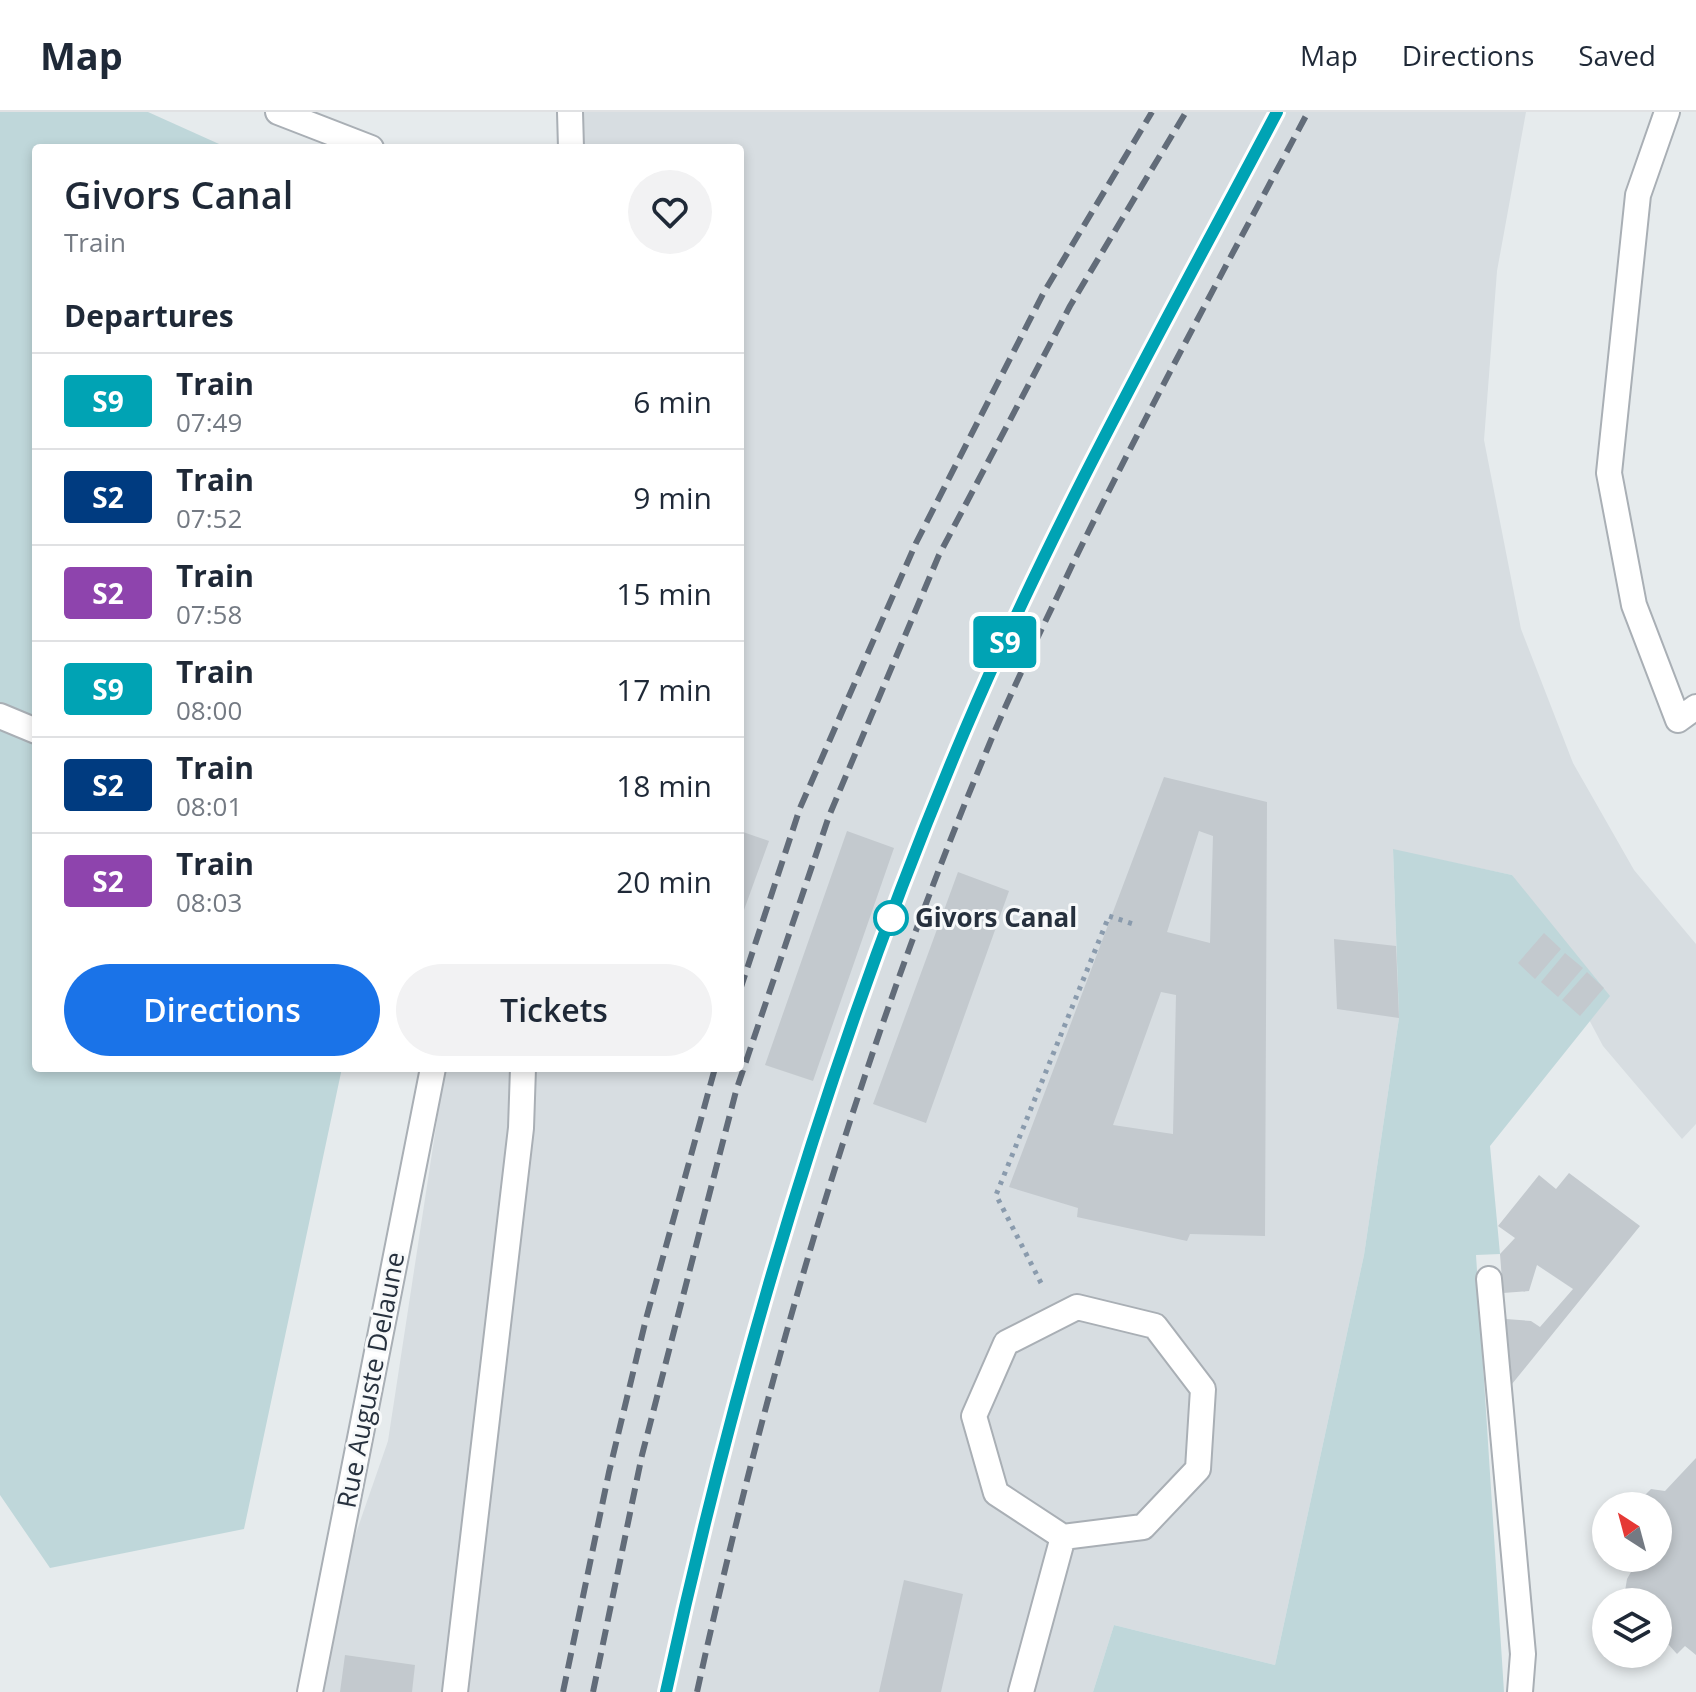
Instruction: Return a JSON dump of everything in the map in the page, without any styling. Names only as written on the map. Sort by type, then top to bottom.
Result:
[{"type":"street","points":[[278,112],[361,144]]},
{"type":"street","points":[[570,112],[571,144]]},
{"type":"street","points":[[1667,112],[1638,195],[1609,473],[1634,605],[1678,720],[1696,707]]},
{"type":"street","points":[[0,716],[32,729]]},
{"type":"street","name":"Rue Auguste Delaune","points":[[310,1692],[432,1072]]},
{"type":"street","points":[[455,1692],[521,1128],[523,1072]]},
{"type":"street","points":[[1489,1279],[1522,1639],[1520,1692]]},
{"type":"street","points":[[1077,1307],[1155,1326],[1203,1389],[1198,1469],[1152,1518],[1143,1527],[1063,1537],[996,1493],[974,1416],[1006,1343],[1077,1307]]},
{"type":"street","points":[[1021,1692],[1063,1537]]},
{"type":"path","points":[[1058,1316],[996,1195],[1109,916],[1133,924]]},
{"type":"shaded area","points":[[0,112],[148,112],[219,144],[32,144],[32,1072],[341,1072],[244,1529],[50,1568],[0,1495]]},
{"type":"shaded area","points":[[577,112],[1526,112],[1497,271],[1484,440],[1521,629],[1573,763],[1634,870],[1696,944],[1696,1124],[1682,1139],[1603,1046],[1512,875],[1393,850],[1399,1018],[1364,1255],[1275,1665],[1114,1625],[1093,1692],[309,1692],[315,1651],[388,1441],[444,1072],[744,1072],[744,144],[576,144]]},
{"type":"shaded area","points":[[1393,849],[1512,875],[1610,996],[1490,1146],[1500,1254],[1476,1255],[1504,1692],[1093,1692],[1114,1625],[1275,1665],[1364,1255],[1399,1018]]},
{"type":"building","points":[[1164,777],[1267,802],[1265,1236],[1190,1234],[1187,1241],[1077,1217],[1078,1208],[1009,1187]],"holes":[[[1199,831],[1213,836],[1210,943],[1167,932]],[[1161,992],[1176,995],[1173,1134],[1113,1125]]]},
{"type":"building","points":[[847,831],[894,848],[813,1081],[765,1065]]},
{"type":"building","points":[[744,832],[769,841],[744,910]]},
{"type":"building","points":[[958,872],[1009,891],[926,1123],[873,1104]]},
{"type":"building","points":[[1544,933],[1561,949],[1535,979],[1518,963]]},
{"type":"building","points":[[1334,939],[1396,946],[1399,1018],[1337,1009]]},
{"type":"building","points":[[1565,953],[1583,968],[1558,997],[1541,982]]},
{"type":"building","points":[[1587,972],[1604,988],[1580,1016],[1562,1000]]},
{"type":"building","points":[[1569,1173],[1640,1226],[1512,1384],[1506,1319],[1531,1321],[1540,1327],[1573,1289],[1537,1265],[1529,1291],[1503,1293],[1500,1254],[1515,1238],[1498,1226],[1539,1175],[1556,1189]]},
{"type":"building","points":[[1696,1458],[1696,1655],[1685,1646],[1677,1654],[1672,1648],[1672,1588],[1626,1588],[1631,1572],[1672,1572],[1672,1492],[1648,1492],[1651,1489],[1665,1491]]},
{"type":"building","points":[[904,1580],[963,1594],[941,1692],[879,1692]]},
{"type":"building","points":[[345,1655],[415,1665],[412,1692],[340,1692]]},
{"type":"railway","points":[[744,978],[800,808],[916,543],[1044,292],[1152,112]]},
{"type":"railway","points":[[744,1067],[829,816],[939,555],[1070,306],[1186,112]]},
{"type":"railway","points":[[666,1692],[725,1447],[794,1204],[873,965],[918,847],[965,730],[1036,573],[1154,341],[1277,112]]},
{"type":"railway","points":[[697,1692],[755,1451],[822,1212],[899,976],[943,860],[999,721],[1075,559],[1160,390],[1308,112]]},
{"type":"railway","points":[[563,1692],[609,1472],[646,1319],[714,1072]]},
{"type":"railway","points":[[593,1692],[642,1455],[742,1072]]},
{"type":"train","name":"S9","points":[[666,1692],[743,1376],[819,1124],[870,972],[965,730],[1022,603],[1167,316],[1277,112]]},
{"type":"place","name":"Givors Canal","points":[[891,918]]}]
